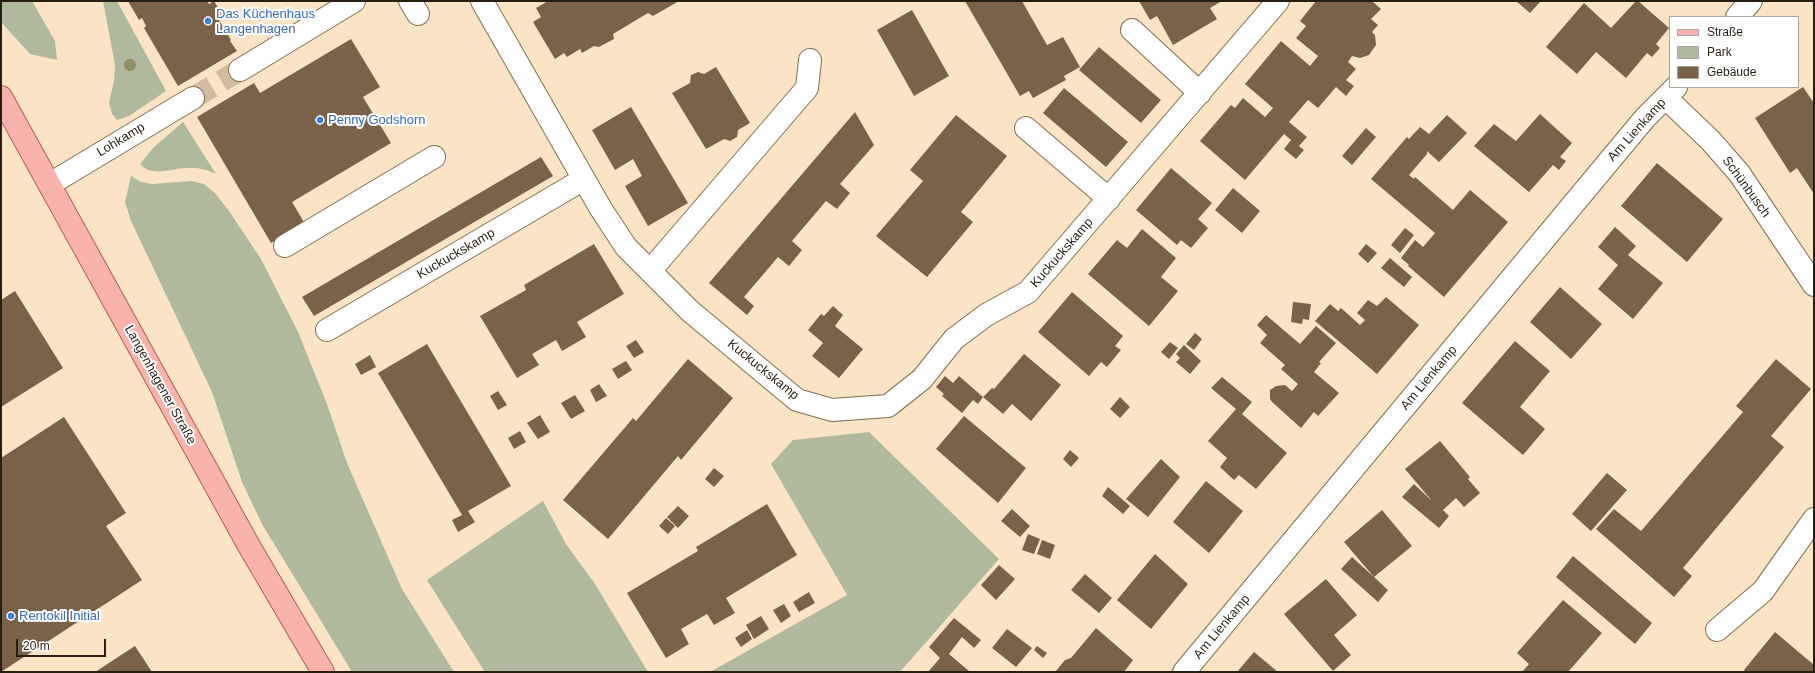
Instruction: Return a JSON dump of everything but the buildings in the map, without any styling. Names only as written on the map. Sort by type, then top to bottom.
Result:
[{"type":"main road","name":"Langenhagener Straße","points":[[1,97],[249,546],[323,672]]},
{"type":"street","points":[[240,70],[354,1]]},
{"type":"street","name":"Kuckuckskamp","points":[[482,1],[601,209],[626,247],[690,311],[797,400],[832,410],[888,406],[922,379],[954,339],[986,315],[1028,292],[1278,1]]},
{"type":"street","points":[[1738,16],[1751,1]]},
{"type":"street","points":[[1132,30],[1200,93]]},
{"type":"street","points":[[650,272],[807,88],[810,60]]},
{"type":"street","name":"Schünbusch","points":[[1671,93],[1739,173],[1814,285]]},
{"type":"street","name":"Am Lienkamp","points":[[1184,672],[1645,118],[1671,93]]},
{"type":"street","name":"Lohkamp","points":[[50,184],[129,135],[193,98]]},
{"type":"street","points":[[1026,128],[1109,198]]},
{"type":"street","points":[[285,246],[434,157]]},
{"type":"street","name":"Kuckuckskamp","points":[[328,330],[584,179]]},
{"type":"street","points":[[1717,630],[1762,590],[1814,519]]},
{"type":"green space","points":[[1,1],[32,1],[55,41],[57,60],[30,54],[1,22]]},
{"type":"green space","points":[[103,1],[117,1],[166,91],[129,116],[117,120],[112,114],[109,103],[114,81],[115,65]]},
{"type":"green space","points":[[183,122],[216,174],[195,168],[151,171],[140,164],[154,147]]},
{"type":"green space","points":[[131,176],[141,182],[152,184],[191,181],[204,184],[215,193],[229,211],[261,259],[298,332],[327,404],[347,463],[402,589],[454,672],[352,672],[262,524],[242,482],[212,392],[131,221],[125,202]]},
{"type":"green space","points":[[869,432],[999,559],[900,672],[710,672],[847,595],[771,464],[793,440]]},
{"type":"green space","points":[[543,501],[566,544],[595,584],[648,672],[485,672],[427,580]]},
{"type":"tunnel","points":[[193,98],[240,70]]},
{"type":"place","name":"Das Küchenhaus Langenhagen","points":[[208,21]]},
{"type":"place","name":"Penny Godshorn","points":[[320,120]]},
{"type":"place","name":"Rentokil Initial","points":[[11,616]]}]
